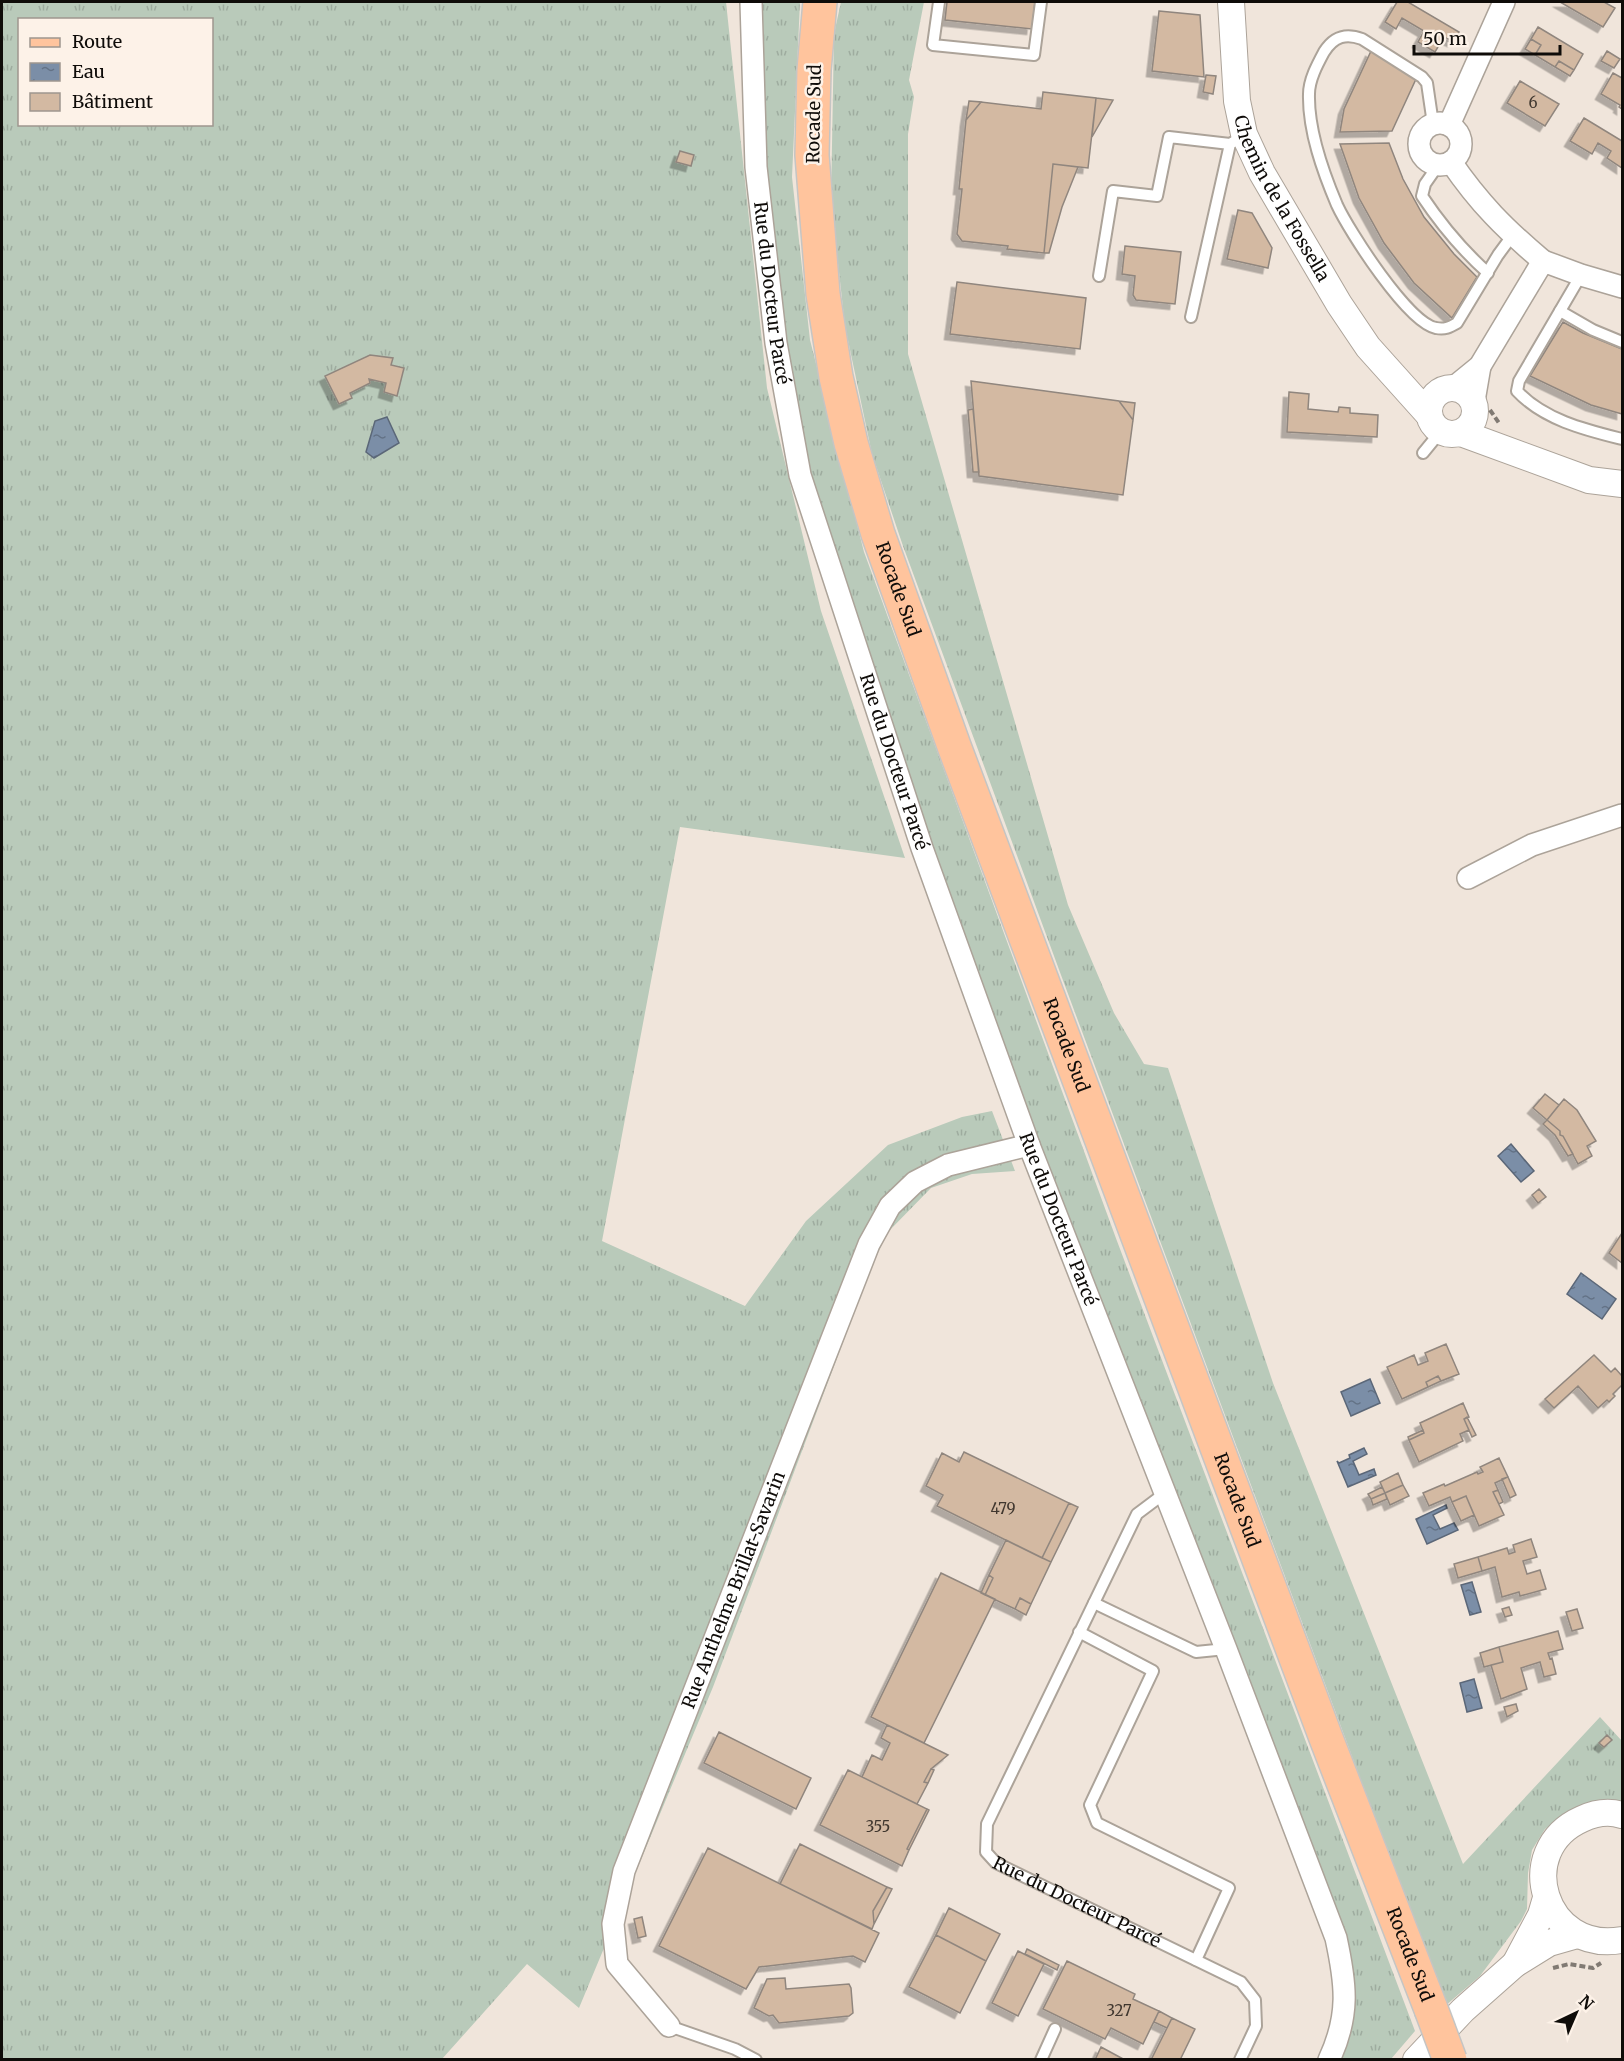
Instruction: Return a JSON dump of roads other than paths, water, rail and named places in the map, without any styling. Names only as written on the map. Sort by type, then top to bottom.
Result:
[{"type":"main road","name":"Rocade Sud","points":[[820,2],[814,70],[812,155],[823,294],[836,377],[851,443],[878,534],[954,746],[1326,1738],[1450,2060]]},
{"type":"street","name":"Rue du Docteur Parcé","points":[[751,2],[756,167],[776,343],[800,475],[922,848],[1029,1145],[1226,1648],[1336,1938],[1344,1975],[1345,2003],[1338,2040],[1329,2060]]},
{"type":"street","name":"Chemin de la Fossella","points":[[1231,2],[1238,101],[1237,139],[1262,173],[1339,304],[1368,346],[1393,373],[1531,459],[1590,480],[1623,484]]},
{"type":"street","points":[[1504,2],[1441,124],[1422,132],[1419,147],[1426,159],[1445,163],[1512,236],[1543,261],[1581,276],[1623,287]]},
{"type":"street","points":[[1441,124],[1458,133],[1461,146],[1456,157],[1445,163]]},
{"type":"street","points":[[1453,410],[1543,261]]},
{"type":"street","points":[[1468,878],[1532,845],[1623,815]]},
{"type":"street","name":"Rue Anthelme Brillat-Savarin","points":[[669,2025],[617,1964],[613,1924],[624,1871],[869,1244],[890,1206],[915,1182],[948,1165],[1029,1145]]},
{"type":"street","points":[[1615,1950],[1609,1942],[1577,1935],[1559,1919],[1546,1898],[1543,1877],[1546,1856],[1557,1837],[1572,1823],[1592,1815],[1613,1813],[1623,1815]]},
{"type":"street","points":[[1515,1964],[1541,1915],[1546,1898]]},
{"type":"street","points":[[1416,2060],[1463,2010],[1515,1964],[1549,1942],[1577,1935]]},
{"type":"lane","points":[[939,2],[933,45],[1034,55],[1041,2]]},
{"type":"lane","points":[[1441,124],[1427,83],[1422,77],[1362,39],[1351,35],[1339,36],[1326,49],[1313,73],[1309,93],[1312,126],[1318,152],[1338,205],[1359,243],[1391,289],[1414,313],[1434,328],[1448,329],[1457,323],[1512,236]]},
{"type":"lane","points":[[1099,276],[1113,191],[1157,196],[1169,137],[1237,139],[1191,317]]},
{"type":"lane","points":[[1445,163],[1425,184],[1422,196],[1445,230],[1466,254],[1488,273]]},
{"type":"lane","points":[[1581,276],[1519,381],[1517,391],[1527,401],[1551,416],[1623,440]]},
{"type":"lane","points":[[1560,311],[1593,330],[1623,342]]},
{"type":"lane","points":[[1423,453],[1453,410]]},
{"type":"lane","name":"Rue du Docteur Parcé","points":[[1165,1493],[1137,1514],[987,1824],[986,1852],[996,1863],[1241,1982],[1256,2000],[1256,2026],[1240,2060]]},
{"type":"lane","points":[[1094,1603],[1196,1652],[1226,1648]]},
{"type":"lane","points":[[1079,1632],[1153,1671],[1090,1805],[1097,1823],[1229,1888],[1196,1960]]},
{"type":"lane","name":"Rue Anthelme Brillat-Savarin","points":[[669,2025],[735,2049],[756,2060]]},
{"type":"lane","points":[[1041,2060],[1055,2029]]},
{"type":"water","points":[[387,417],[399,443],[374,458],[366,452],[375,421]]},
{"type":"water","points":[[1511,1144],[1534,1171],[1521,1182],[1498,1156]]},
{"type":"water","points":[[1581,1273],[1616,1299],[1602,1319],[1567,1294]]},
{"type":"water","points":[[1370,1379],[1380,1403],[1351,1416],[1341,1392]]},
{"type":"water","points":[[1364,1448],[1367,1454],[1353,1461],[1359,1475],[1374,1469],[1376,1475],[1348,1487],[1337,1461],[1339,1463],[1350,1458],[1349,1455]]},
{"type":"water","points":[[1446,1505],[1447,1508],[1433,1515],[1440,1529],[1454,1523],[1458,1530],[1427,1544],[1416,1519]]},
{"type":"water","points":[[1472,1582],[1481,1612],[1470,1615],[1461,1585]]},
{"type":"water","points":[[1474,1679],[1482,1708],[1467,1712],[1460,1683]]}]
